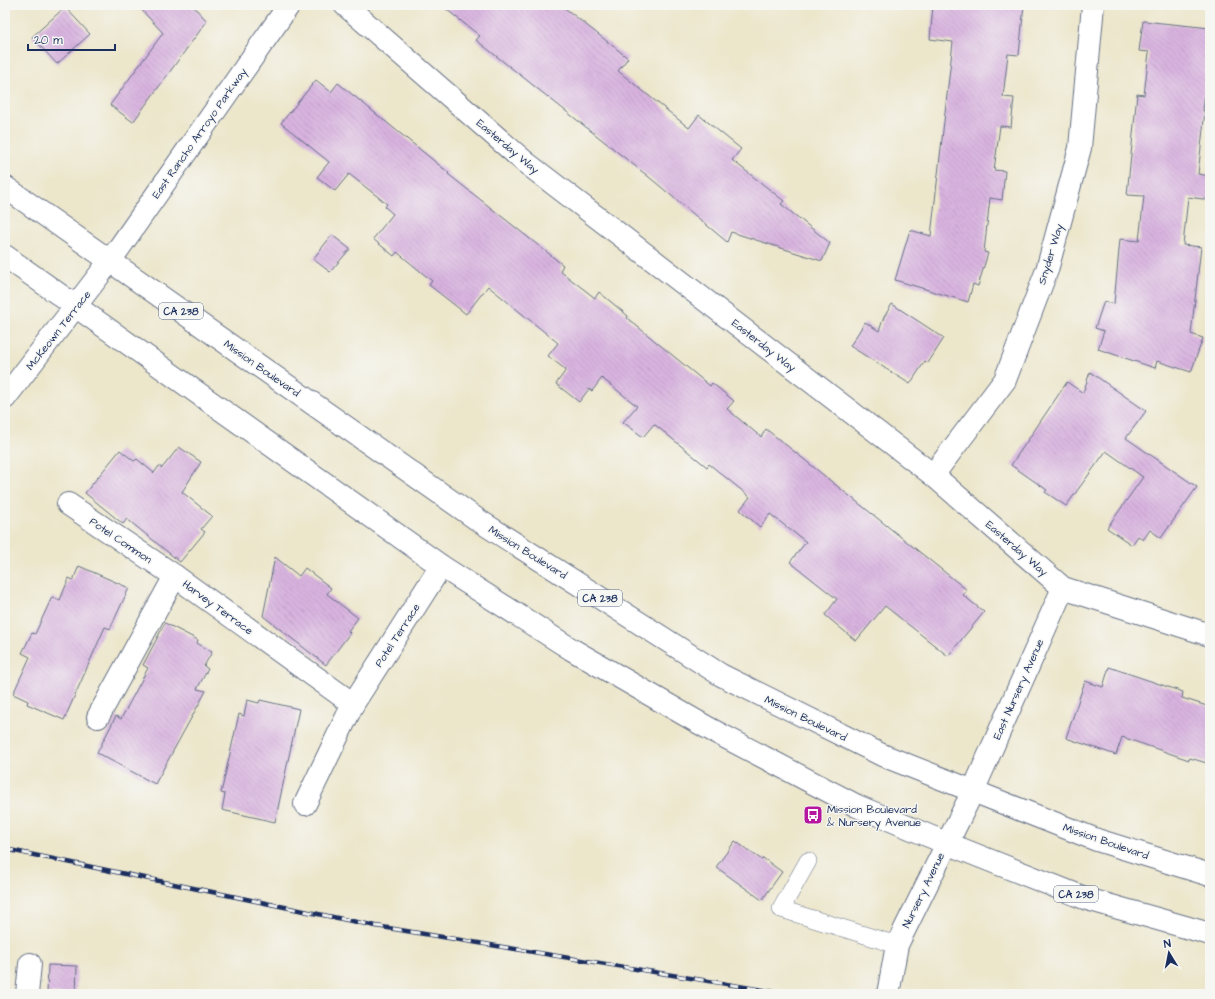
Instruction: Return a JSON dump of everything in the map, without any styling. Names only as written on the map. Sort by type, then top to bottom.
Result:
[{"type":"street","name":"East Rancho Arroyo Parkway","points":[[110,261],[289,5]]},
{"type":"street","name":"Easterday Way","points":[[345,5],[525,162],[933,475],[1063,588],[1210,635]]},
{"type":"street","name":"Snyder Way","points":[[933,475],[1005,380],[1047,270],[1080,148],[1093,5]]},
{"type":"street","name":"Mission Boulevard","points":[[5,187],[478,520],[721,675],[882,755],[1097,840],[1210,875]]},
{"type":"street","name":"CA 238","points":[[5,256],[441,566],[571,649],[708,728],[857,806],[946,843],[1087,899],[1210,934]]},
{"type":"street","name":"McKeown Terrace","points":[[5,398],[110,261]]},
{"type":"street","name":"Potel Common","points":[[68,504],[175,576]]},
{"type":"street","name":"Potel Terrace","points":[[353,704],[441,566]]},
{"type":"street","name":"Harvey Terrace","points":[[98,716],[175,576],[353,704]]},
{"type":"street","name":"East Nursery Avenue","points":[[973,791],[1063,588]]},
{"type":"street","points":[[305,804],[353,704]]},
{"type":"street","name":"Nursery Avenue","points":[[888,994],[897,945],[973,791]]},
{"type":"street","points":[[27,994],[30,964]]},
{"type":"lane","points":[[808,861],[781,909],[897,945]]},
{"type":"building","points":[[137,5],[192,5],[207,21],[133,122],[110,105],[163,33]]},
{"type":"building","points":[[441,5],[561,5],[628,58],[618,71],[689,128],[699,115],[741,149],[732,160],[784,201],[781,204],[830,243],[822,261],[731,232],[727,242],[649,177],[476,40],[480,36]]},
{"type":"building","points":[[933,5],[1024,5],[1019,55],[1008,54],[1003,97],[1014,98],[1011,127],[1000,126],[994,170],[1005,171],[1002,200],[990,198],[984,252],[988,253],[978,286],[973,284],[968,302],[895,280],[910,230],[931,236],[953,42],[930,39]]},
{"type":"building","points":[[65,7],[90,34],[57,64],[32,37]]},
{"type":"building","points":[[1143,21],[1210,28],[1210,45],[1203,111],[1205,111],[1198,174],[1210,176],[1210,200],[1188,197],[1183,245],[1201,247],[1191,334],[1203,338],[1191,372],[1157,361],[1155,368],[1098,349],[1104,331],[1095,328],[1104,301],[1114,304],[1120,239],[1139,241],[1144,196],[1127,195],[1137,94],[1144,95],[1149,52],[1139,51]]},
{"type":"building","points":[[316,80],[331,92],[338,83],[449,173],[448,174],[563,265],[560,271],[595,298],[599,292],[628,316],[627,318],[710,386],[712,383],[734,401],[727,409],[761,437],[766,429],[967,590],[963,595],[984,612],[948,656],[885,606],[856,641],[825,615],[837,599],[790,562],[806,542],[770,514],[760,527],[740,510],[750,497],[709,464],[707,467],[654,424],[643,437],[623,422],[637,406],[602,378],[592,391],[589,389],[579,402],[556,384],[566,370],[548,356],[558,343],[488,286],[466,314],[429,285],[432,281],[397,252],[394,256],[373,239],[393,214],[385,207],[387,204],[349,174],[335,191],[317,177],[329,162],[281,123]]},
{"type":"building","points":[[332,235],[350,249],[330,272],[313,259]]},
{"type":"building","points":[[892,304],[944,338],[928,363],[925,361],[910,384],[850,346],[865,322],[879,331],[884,317]]},
{"type":"building","points":[[1090,372],[1146,411],[1126,438],[1197,487],[1161,538],[1150,530],[1143,540],[1138,536],[1132,545],[1107,528],[1143,477],[1106,451],[1066,506],[1045,492],[1047,490],[1011,465],[1067,382],[1083,393]]},
{"type":"building","points":[[179,447],[201,462],[182,492],[212,516],[201,529],[205,532],[180,562],[127,519],[123,524],[85,493],[120,450],[134,461],[137,459],[154,473],[159,466],[162,468]]},
{"type":"building","points":[[275,557],[299,576],[305,568],[331,588],[327,594],[358,618],[348,631],[350,633],[326,665],[263,616]]},
{"type":"building","points":[[79,566],[129,588],[110,629],[105,627],[64,720],[27,704],[28,701],[13,694],[30,657],[22,653],[32,633],[35,634],[52,597],[60,600],[69,578],[73,580]]},
{"type":"building","points":[[165,623],[198,640],[197,643],[212,652],[204,666],[208,669],[197,689],[206,691],[155,784],[97,753],[116,716],[121,719],[148,668],[143,665]]},
{"type":"building","points":[[1109,667],[1183,692],[1182,698],[1210,707],[1210,764],[1190,758],[1189,760],[1122,737],[1116,755],[1066,738],[1085,681],[1103,687]]},
{"type":"building","points":[[247,700],[259,703],[260,700],[299,709],[275,822],[222,810],[225,794],[221,793],[239,714],[244,716]]},
{"type":"building","points":[[735,841],[762,860],[763,858],[782,872],[762,900],[716,867]]},
{"type":"building","points":[[48,965],[77,966],[76,994],[47,994]]},
{"type":"railway","points":[[5,849],[376,926],[787,994]]},
{"type":"place","name":"Mission Boulevard & Nursery Avenue","points":[[813,815]]}]
